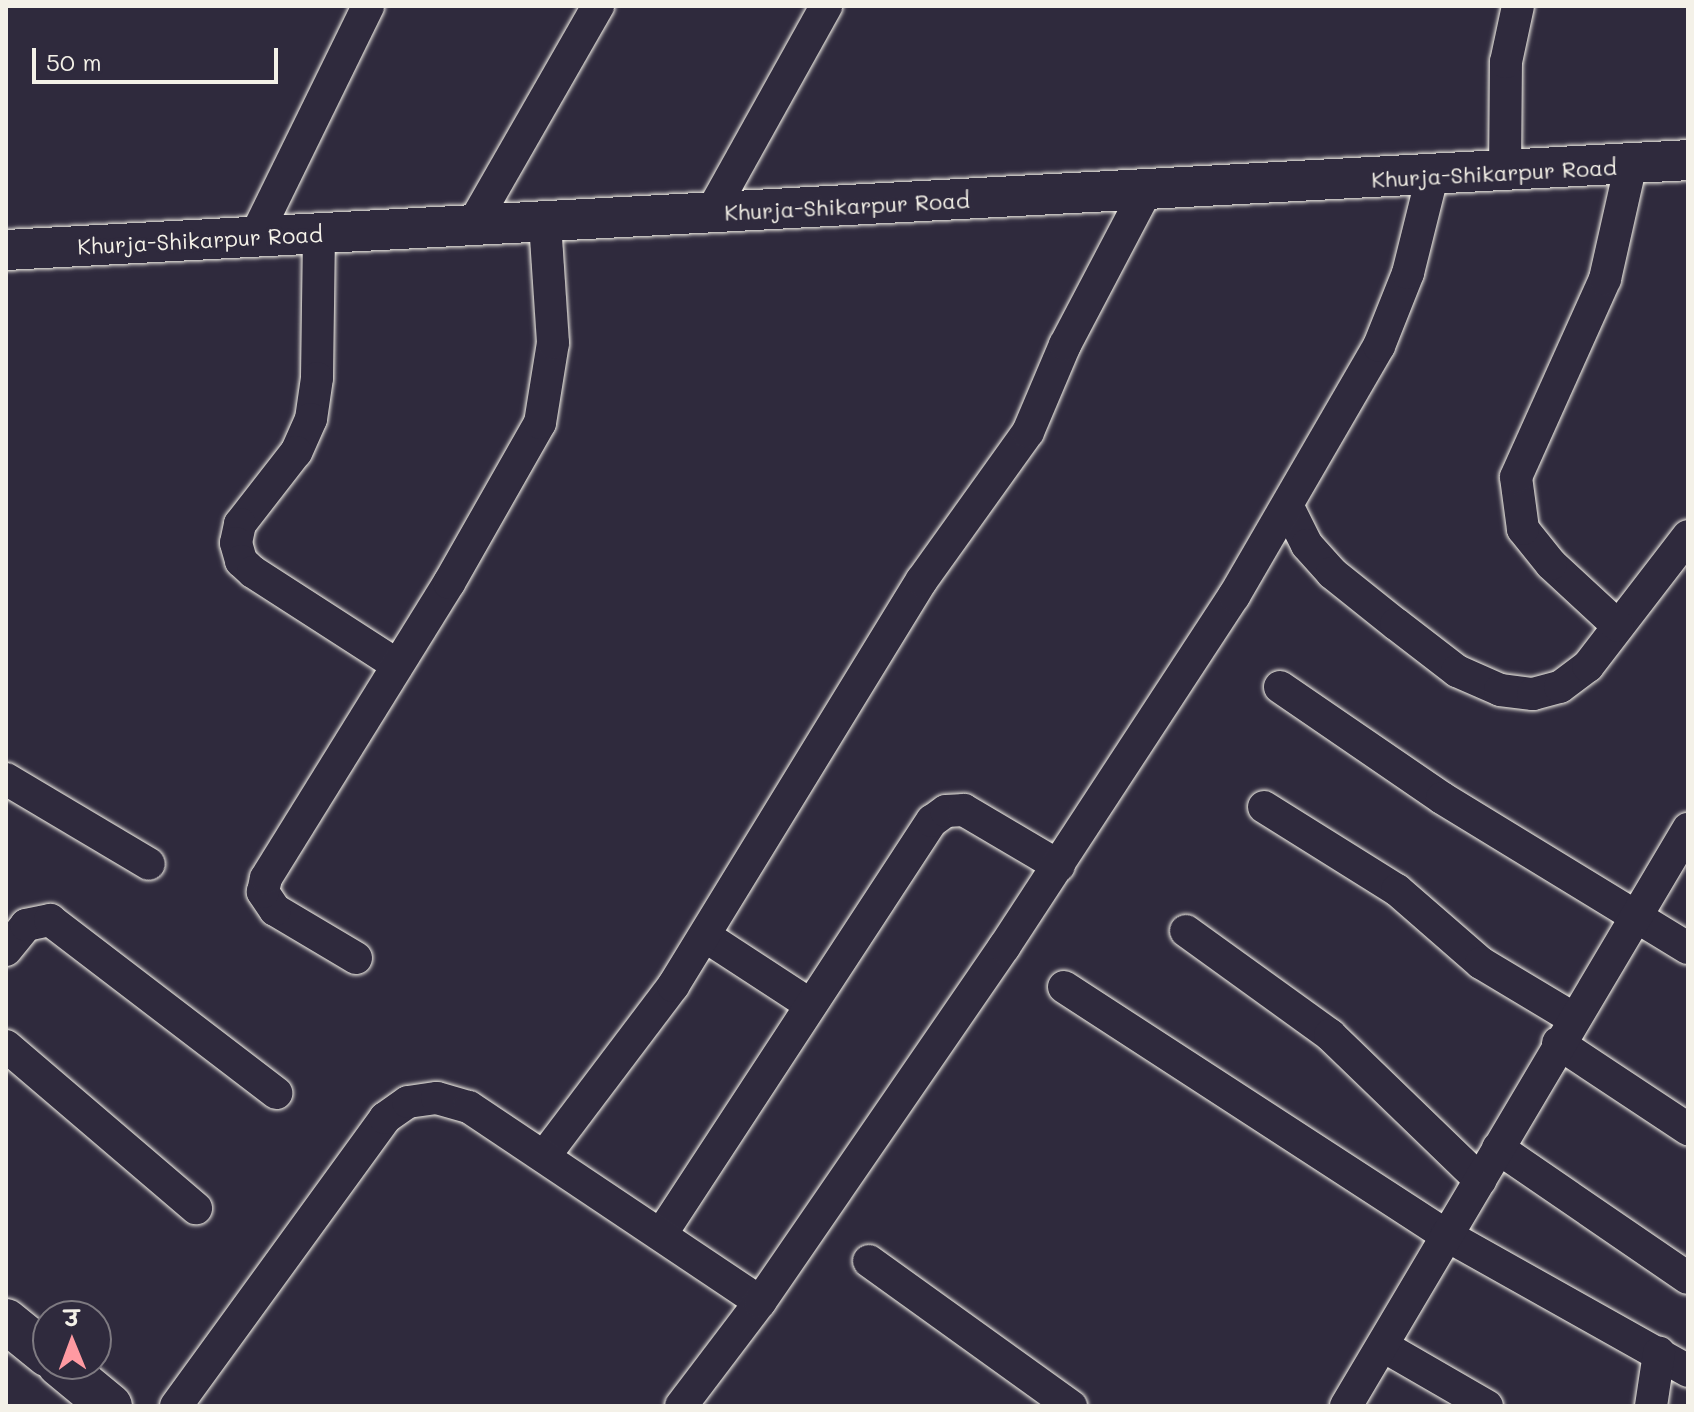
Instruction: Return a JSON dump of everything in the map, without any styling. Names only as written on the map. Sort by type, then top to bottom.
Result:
[{"type":"main road","points":[[6,1321],[32,1342]]},
{"type":"main road","points":[[78,1380],[110,1406]]},
{"type":"street","points":[[255,237],[368,6]]},
{"type":"street","points":[[472,226],[598,6]]},
{"type":"street","points":[[711,213],[826,6]]},
{"type":"street","points":[[1505,173],[1506,62],[1518,6]]},
{"type":"street","name":"Khurja-Shikarpur Road","points":[[6,250],[1432,177],[1688,160]]},
{"type":"street","points":[[1618,626],[1551,564],[1523,529],[1516,477],[1605,279],[1631,164]]},
{"type":"street","points":[[681,1406],[760,1302],[1059,866],[1288,507],[1379,346],[1408,273],[1432,177]]},
{"type":"street","points":[[546,1154],[673,986],[922,580],[1028,432],[1070,334],[1146,191]]},
{"type":"street","points":[[356,958],[275,910],[263,892],[266,878],[520,465],[540,423],[553,343],[545,222]]},
{"type":"street","points":[[319,234],[317,378],[311,419],[296,452],[240,524],[236,543],[241,561],[253,572],[396,664]]},
{"type":"street","points":[[1288,507],[1307,545],[1332,573],[1457,671],[1500,690],[1533,694],[1560,687],[1588,666],[1688,536]]},
{"type":"street","points":[[1280,687],[1442,798],[1634,918],[1688,948]]},
{"type":"street","points":[[6,779],[149,864]]},
{"type":"street","points":[[1264,807],[1397,890],[1481,963],[1688,1129]]},
{"type":"street","points":[[662,1233],[932,821],[946,811],[964,810],[979,816],[1059,866]]},
{"type":"street","points":[[1346,1406],[1565,1030],[1688,829]]},
{"type":"street","points":[[6,950],[26,925],[50,920],[276,1093]]},
{"type":"street","points":[[1186,931],[1330,1035],[1480,1180]]},
{"type":"street","points":[[705,936],[811,1005]]},
{"type":"street","points":[[1064,987],[1446,1235],[1688,1371]]},
{"type":"street","points":[[6,1046],[196,1208]]},
{"type":"street","points":[[176,1406],[385,1118],[408,1102],[437,1098],[469,1107],[546,1154],[760,1302]]},
{"type":"street","points":[[1498,1148],[1688,1278]]},
{"type":"street","points":[[869,1261],[1071,1406]]},
{"type":"street","points":[[1383,1346],[1487,1406]]},
{"type":"street","points":[[1651,1406],[1659,1353]]}]
